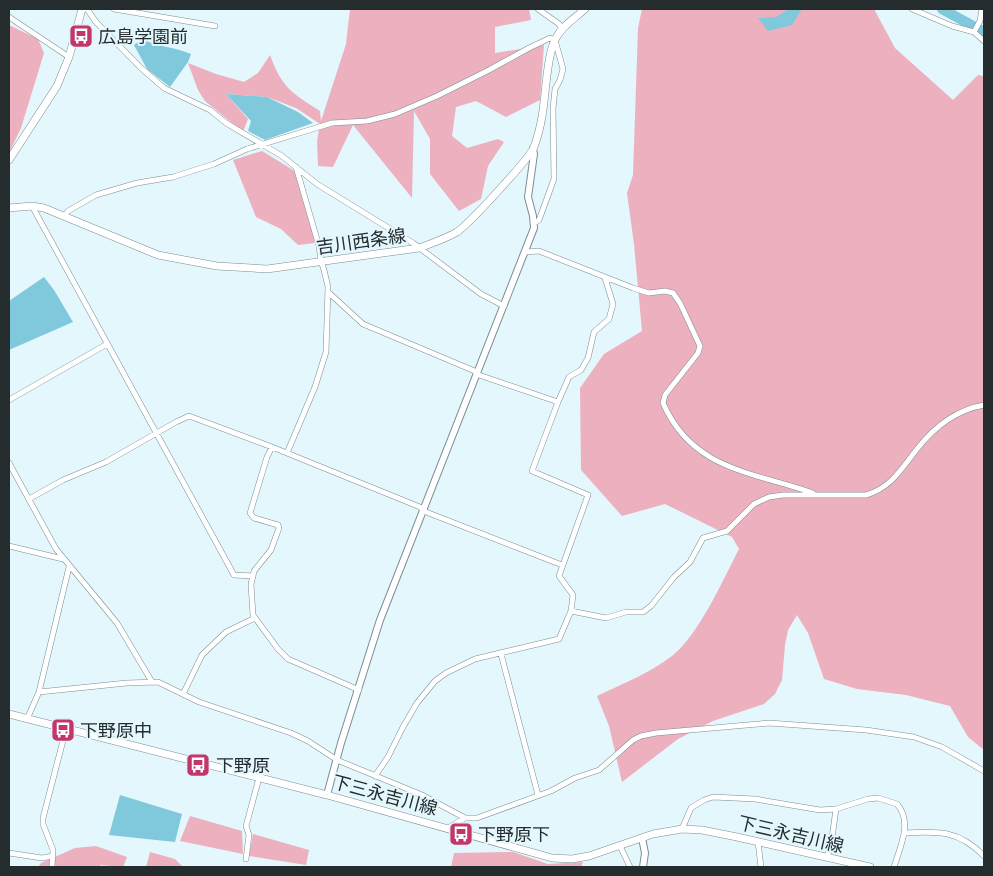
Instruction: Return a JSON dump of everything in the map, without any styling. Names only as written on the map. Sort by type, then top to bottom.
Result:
[{"type":"main road","points":[[9,160],[57,86],[69,57],[82,9]]},
{"type":"main road","name":"吉川西条線","points":[[9,208],[32,206],[44,208],[65,215],[133,246],[158,255],[217,266],[250,269],[267,268],[419,248],[459,231],[526,160],[534,149],[540,128],[548,67],[555,40],[562,29],[585,9]]},
{"type":"main road","name":"下三永吉川線","points":[[9,714],[327,795],[552,858],[572,859],[589,856],[642,838],[682,829],[702,830],[870,867]]},
{"type":"street","points":[[87,9],[96,22],[140,67],[164,88],[210,110],[226,123],[263,144],[317,184],[406,238],[481,294],[504,306]]},
{"type":"street","points":[[114,9],[216,26]]},
{"type":"street","points":[[538,9],[559,24],[562,29]]},
{"type":"street","points":[[912,9],[952,26],[974,32],[984,41]]},
{"type":"street","points":[[974,32],[980,21],[982,9]]},
{"type":"street","points":[[9,17],[69,57]]},
{"type":"street","points":[[65,215],[68,211],[96,195],[137,183],[173,177],[214,164],[246,148],[332,123],[366,121],[395,114],[437,96],[550,38],[555,40],[563,69],[555,89],[553,109],[554,180],[539,220],[534,223]]},
{"type":"street","points":[[327,795],[380,620],[534,228],[528,197],[534,149]]},
{"type":"street","points":[[287,453],[315,387],[326,352],[328,292],[319,246],[296,167]]},
{"type":"street","points":[[32,206],[234,575],[253,576]]},
{"type":"street","points":[[525,252],[539,251],[605,278],[649,293],[664,291],[673,293],[700,346],[698,353],[665,395],[663,403],[678,432],[714,460],[744,472],[819,495]]},
{"type":"street","points":[[375,776],[388,757],[417,703],[435,681],[475,658],[501,654],[559,639],[571,611],[573,595],[559,576],[588,495],[532,471],[569,377],[581,370],[588,358],[594,332],[609,318],[613,304],[605,278]]},
{"type":"street","points":[[328,292],[363,324],[477,373],[558,402]]},
{"type":"street","points":[[9,400],[107,344]]},
{"type":"street","points":[[571,611],[606,618],[626,612],[643,612],[651,606],[674,577],[690,562],[703,538],[727,531],[754,504],[769,497],[783,495],[866,495],[872,493],[895,478],[927,437],[950,417],[970,408],[984,405]]},
{"type":"street","points":[[29,499],[63,480],[106,462],[190,416],[287,453],[420,507],[426,512],[562,565]]},
{"type":"street","points":[[272,447],[267,457],[250,513],[254,518],[279,528],[271,550],[254,571],[251,584],[252,615],[288,659],[359,690]]},
{"type":"street","points":[[9,463],[62,559],[104,605],[117,623],[152,682]]},
{"type":"street","points":[[9,546],[62,559]]},
{"type":"street","points":[[27,719],[39,692],[69,567]]},
{"type":"street","points":[[183,694],[202,656],[207,650],[226,632],[255,618]]},
{"type":"street","points":[[501,654],[538,795]]},
{"type":"street","points":[[39,692],[158,682],[200,702],[291,733],[308,741],[337,760],[422,795],[465,818],[477,818],[522,802],[551,791],[575,778],[599,770],[633,740],[656,733],[769,723],[866,730],[914,737],[942,747],[984,771]]},
{"type":"street","points":[[52,867],[53,850],[43,824],[43,818],[66,729]]},
{"type":"street","points":[[246,859],[249,835],[246,826],[259,778]]},
{"type":"street","points":[[682,829],[691,808],[713,797],[756,799],[820,810],[836,809],[868,798],[878,798],[896,804],[903,815],[905,833],[894,867]]},
{"type":"street","points":[[827,857],[831,844],[836,809]]},
{"type":"street","points":[[448,828],[465,818]]},
{"type":"street","points":[[905,833],[939,832],[952,835],[975,846],[984,856]]},
{"type":"street","points":[[642,838],[645,853],[643,867]]},
{"type":"street","points":[[758,842],[762,867]]},
{"type":"street","points":[[620,846],[630,867]]},
{"type":"street","points":[[9,854],[42,858],[53,856]]},
{"type":"shaded area","points":[[350,9],[529,9],[531,20],[495,27],[495,53],[544,45],[540,100],[506,117],[476,101],[456,107],[452,136],[467,148],[498,139],[504,142],[488,166],[481,199],[459,211],[430,174],[430,139],[414,111],[412,198],[353,125],[333,167],[318,166],[317,141],[320,124],[296,108],[267,97],[226,94],[248,119],[243,132],[205,101],[198,90],[188,63],[244,82],[258,73],[270,55],[279,75],[289,89],[320,111],[321,121],[346,44]]},
{"type":"shaded area","points":[[642,9],[874,9],[895,48],[953,100],[978,75],[984,76],[984,750],[968,737],[950,706],[906,695],[857,689],[824,679],[808,633],[797,615],[788,630],[782,680],[775,694],[764,704],[713,721],[678,739],[622,782],[609,726],[597,696],[655,668],[682,647],[709,607],[739,549],[732,537],[665,504],[622,516],[581,470],[580,388],[604,354],[642,331],[627,193],[633,175],[638,28]]},
{"type":"shaded area","points":[[9,25],[38,39],[44,53],[21,128],[9,153]]},
{"type":"shaded area","points":[[262,151],[298,173],[315,243],[298,245],[281,229],[256,217],[233,160]]},
{"type":"shaded area","points":[[190,816],[242,831],[243,854],[180,841]]},
{"type":"shaded area","points":[[253,834],[309,850],[306,865],[249,856]]},
{"type":"shaded area","points":[[96,846],[127,857],[123,867],[100,865],[102,867],[38,867],[41,863],[75,848]]},
{"type":"shaded area","points":[[150,852],[175,859],[183,867],[146,867]]},
{"type":"shaded area","points":[[513,852],[548,864],[583,862],[581,867],[451,867],[454,853]]},
{"type":"water","points":[[789,9],[802,9],[792,25],[768,31],[758,18],[776,17]]},
{"type":"water","points":[[142,39],[191,54],[188,62],[170,87],[147,69],[134,45]]},
{"type":"water","points":[[226,94],[267,97],[298,112],[313,123],[265,140],[248,131],[251,121]]},
{"type":"water","points":[[44,277],[73,322],[9,350],[9,301]]},
{"type":"water","points":[[120,795],[182,814],[175,842],[109,835]]},
{"type":"waterway","points":[[942,9],[984,32]]},
{"type":"place","name":"広島学園前","points":[[81,36]]},
{"type":"place","name":"下野原中","points":[[63,730]]},
{"type":"place","name":"下野原","points":[[198,765]]},
{"type":"place","name":"下野原下","points":[[461,834]]}]
